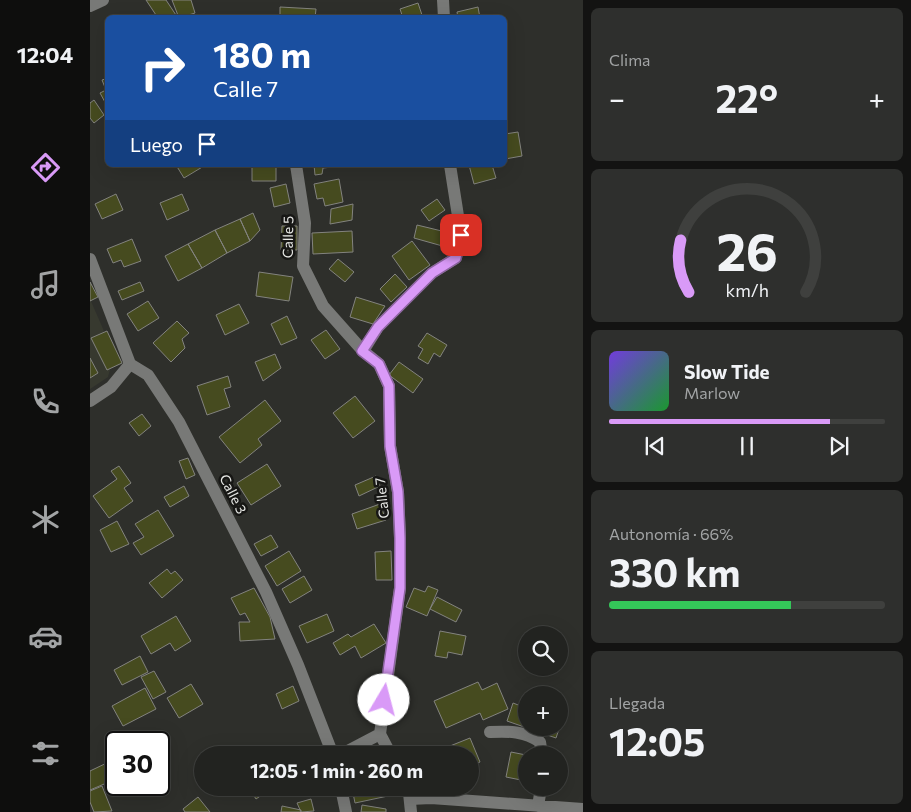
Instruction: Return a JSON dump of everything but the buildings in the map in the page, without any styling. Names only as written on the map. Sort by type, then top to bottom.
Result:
[{"type":"street","points":[[90,6],[103,0]]},
{"type":"street","points":[[443,0],[444,15]]},
{"type":"street","name":"Calle 5","points":[[296,167],[305,223],[303,266],[323,306],[362,351]]},
{"type":"street","points":[[362,351],[378,327],[432,273],[456,258],[461,235],[450,167]]},
{"type":"street","points":[[90,259],[130,364],[111,387],[90,401]]},
{"type":"street","name":"Calle 7","points":[[362,351],[379,364],[389,386],[390,446],[398,492],[400,588],[380,734]]},
{"type":"street","name":"Calle 3","points":[[130,364],[148,375],[179,422],[266,592],[298,665],[330,746]]},
{"type":"street","points":[[490,732],[507,731],[531,735],[540,742],[541,746]]},
{"type":"street","points":[[357,746],[380,734],[386,746]]},
{"type":"street","points":[[343,796],[346,812]]},
{"type":"street","points":[[538,806],[540,796]]},
{"type":"street","points":[[409,800],[431,798],[583,809]]},
{"type":"shaded area","points":[[90,299],[114,354],[108,377],[90,389]]},
{"type":"route","points":[[384,700],[400,588],[398,492],[390,446],[389,386],[379,364],[362,351],[378,327],[432,273],[456,258],[461,235]]}]
